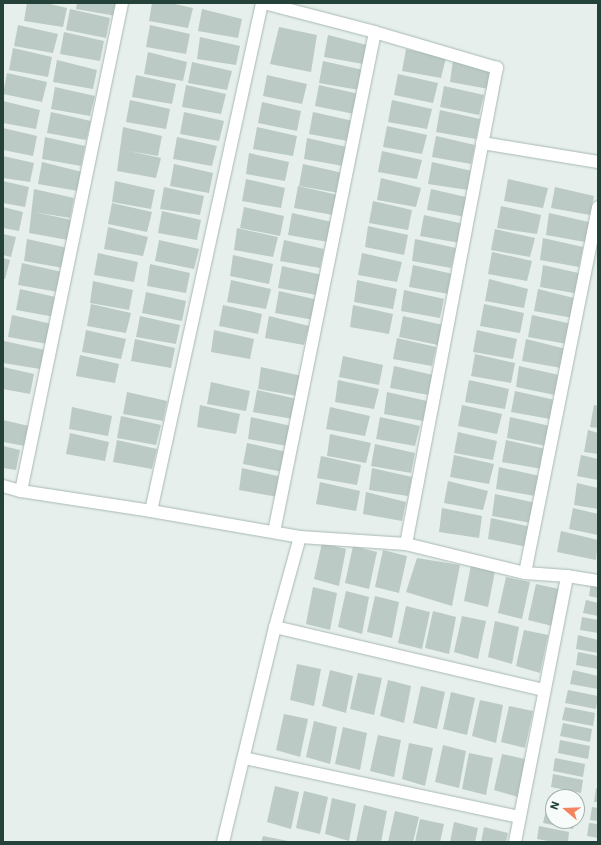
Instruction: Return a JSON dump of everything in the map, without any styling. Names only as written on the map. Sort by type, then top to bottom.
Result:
[{"type":"street","points":[[21,491],[122,3]]},
{"type":"street","points":[[151,511],[263,3],[375,32],[497,68],[406,544]]},
{"type":"street","points":[[274,532],[375,32]]},
{"type":"street","points":[[482,143],[598,162]]},
{"type":"street","points":[[525,573],[598,207]]},
{"type":"street","points":[[3,486],[21,491],[151,511],[300,537],[406,544],[525,573],[567,576],[598,582]]},
{"type":"street","points":[[224,842],[275,626],[300,537]]},
{"type":"street","points":[[514,842],[567,576]]},
{"type":"street","points":[[275,626],[544,690]]},
{"type":"street","points":[[244,758],[520,817]]},
{"type":"building","points":[[27,3],[46,3],[67,8],[63,27],[24,21]]},
{"type":"building","points":[[77,3],[118,3],[116,16],[76,9]]},
{"type":"building","points":[[152,3],[170,3],[193,8],[188,28],[149,21]]},
{"type":"building","points":[[70,9],[110,18],[106,38],[66,30]]},
{"type":"building","points":[[202,9],[242,19],[238,38],[198,31]]},
{"type":"building","points":[[18,25],[58,34],[53,53],[14,46]]},
{"type":"building","points":[[150,25],[190,34],[186,54],[146,47]]},
{"type":"building","points":[[279,27],[317,35],[311,72],[270,64]]},
{"type":"building","points":[[64,32],[104,41],[100,61],[60,54]]},
{"type":"building","points":[[328,35],[367,45],[363,64],[324,57]]},
{"type":"building","points":[[200,37],[240,46],[236,65],[197,59]]},
{"type":"building","points":[[13,48],[52,57],[48,77],[9,70]]},
{"type":"building","points":[[406,49],[446,58],[441,78],[402,71]]},
{"type":"building","points":[[148,52],[187,62],[183,81],[144,74]]},
{"type":"building","points":[[57,60],[97,70],[93,89],[53,82]]},
{"type":"building","points":[[453,60],[493,69],[489,89],[450,82]]},
{"type":"building","points":[[323,61],[363,70],[359,90],[319,83]]},
{"type":"building","points":[[192,62],[232,71],[227,90],[188,83]]},
{"type":"building","points":[[7,73],[47,82],[42,102],[3,94]]},
{"type":"building","points":[[398,74],[438,83],[433,103],[394,95]]},
{"type":"building","points":[[136,75],[176,84],[172,104],[132,97]]},
{"type":"building","points":[[267,75],[307,84],[302,104],[263,96]]},
{"type":"building","points":[[186,85],[226,94],[221,114],[182,107]]},
{"type":"building","points":[[319,85],[359,94],[354,114],[315,106]]},
{"type":"building","points":[[444,86],[484,95],[479,115],[440,107]]},
{"type":"building","points":[[55,87],[95,96],[90,116],[51,109]]},
{"type":"building","points":[[130,100],[170,109],[166,129],[126,122]]},
{"type":"building","points":[[392,100],[432,109],[427,129],[388,122]]},
{"type":"building","points":[[3,101],[40,110],[36,129],[3,123]]},
{"type":"building","points":[[262,102],[301,111],[297,131],[258,123]]},
{"type":"building","points":[[440,110],[480,119],[476,139],[436,132]]},
{"type":"building","points":[[51,112],[91,121],[86,140],[47,133]]},
{"type":"building","points":[[184,112],[224,121],[219,141],[180,134]]},
{"type":"building","points":[[313,112],[353,121],[348,141],[309,134]]},
{"type":"building","points":[[387,126],[427,135],[422,154],[383,147]]},
{"type":"building","points":[[123,127],[162,136],[158,156],[129,151],[161,158],[156,178],[117,171]]},
{"type":"building","points":[[257,127],[297,136],[293,156],[253,149]]},
{"type":"building","points":[[3,128],[37,136],[33,156],[3,150]]},
{"type":"building","points":[[436,136],[475,145],[471,164],[432,157]]},
{"type":"building","points":[[45,137],[85,146],[81,166],[42,159]]},
{"type":"building","points":[[177,137],[217,146],[212,166],[173,159]]},
{"type":"building","points":[[307,138],[347,147],[343,166],[304,159]]},
{"type":"building","points":[[382,151],[422,160],[417,179],[378,172]]},
{"type":"building","points":[[249,153],[289,162],[285,181],[246,174]]},
{"type":"building","points":[[3,156],[34,163],[30,182],[3,178]]},
{"type":"building","points":[[42,162],[82,172],[78,191],[38,184]]},
{"type":"building","points":[[432,162],[472,171],[468,190],[428,184]]},
{"type":"building","points":[[174,164],[213,173],[209,193],[170,186]]},
{"type":"building","points":[[303,164],[343,173],[339,193],[299,186]]},
{"type":"building","points":[[381,178],[421,188],[416,207],[377,200]]},
{"type":"building","points":[[246,179],[285,188],[281,208],[242,201]]},
{"type":"building","points":[[508,179],[548,188],[543,208],[504,201]]},
{"type":"building","points":[[3,181],[29,187],[25,207],[3,203]]},
{"type":"building","points":[[115,181],[155,190],[151,209],[112,202]]},
{"type":"building","points":[[298,186],[338,195],[333,215],[294,208]]},
{"type":"building","points":[[164,187],[204,196],[200,215],[160,209]]},
{"type":"building","points":[[555,187],[594,196],[590,215],[551,208]]},
{"type":"building","points":[[34,189],[74,198],[70,218],[34,212],[72,220],[68,240],[29,233]]},
{"type":"building","points":[[431,189],[470,198],[466,217],[427,210]]},
{"type":"building","points":[[373,201],[412,210],[408,230],[369,223]]},
{"type":"building","points":[[112,203],[152,212],[147,232],[108,224]]},
{"type":"building","points":[[501,206],[541,215],[537,234],[497,228]]},
{"type":"building","points":[[3,207],[23,212],[19,231],[3,228]]},
{"type":"building","points":[[244,207],[284,216],[280,236],[240,228]]},
{"type":"building","points":[[162,211],[201,220],[197,240],[158,233]]},
{"type":"building","points":[[292,213],[332,222],[328,242],[288,235]]},
{"type":"building","points":[[549,213],[589,222],[585,242],[546,235]]},
{"type":"building","points":[[424,215],[464,224],[460,243],[420,236]]},
{"type":"building","points":[[368,226],[408,235],[404,255],[365,247]]},
{"type":"building","points":[[108,227],[148,237],[143,256],[104,249]]},
{"type":"building","points":[[237,228],[278,237],[273,257],[234,250]]},
{"type":"building","points":[[495,229],[535,238],[530,257],[491,250]]},
{"type":"building","points":[[3,234],[16,237],[11,257],[3,255]]},
{"type":"building","points":[[543,238],[583,247],[579,267],[540,260]]},
{"type":"building","points":[[27,239],[68,248],[63,268],[24,261]]},
{"type":"building","points":[[415,239],[456,248],[451,268],[412,261]]},
{"type":"building","points":[[159,240],[199,249],[194,269],[155,261]]},
{"type":"building","points":[[284,240],[324,249],[320,268],[280,261]]},
{"type":"building","points":[[492,252],[532,261],[527,281],[488,274]]},
{"type":"building","points":[[98,253],[138,262],[134,282],[94,275]]},
{"type":"building","points":[[362,253],[402,262],[397,282],[358,275]]},
{"type":"building","points":[[233,255],[273,264],[269,284],[230,276]]},
{"type":"building","points":[[3,258],[10,260],[5,279],[3,279]]},
{"type":"building","points":[[22,263],[62,272],[58,292],[18,285]]},
{"type":"building","points":[[150,264],[190,273],[186,293],[147,286]]},
{"type":"building","points":[[413,265],[453,274],[449,294],[409,287]]},
{"type":"building","points":[[543,265],[583,274],[579,294],[540,287]]},
{"type":"building","points":[[282,266],[322,275],[317,295],[278,288]]},
{"type":"building","points":[[489,279],[528,289],[524,308],[485,301]]},
{"type":"building","points":[[231,280],[271,289],[266,309],[227,302]]},
{"type":"building","points":[[357,280],[397,289],[393,309],[354,302]]},
{"type":"building","points":[[93,281],[133,290],[129,310],[90,303]]},
{"type":"building","points":[[20,289],[60,298],[55,317],[16,310]]},
{"type":"building","points":[[538,289],[578,299],[573,318],[534,311]]},
{"type":"building","points":[[404,290],[444,299],[440,318],[401,311]]},
{"type":"building","points":[[279,291],[318,300],[314,320],[275,313]]},
{"type":"building","points":[[146,292],[186,301],[182,321],[142,313]]},
{"type":"building","points":[[91,304],[131,313],[126,333],[87,326]]},
{"type":"building","points":[[484,304],[524,313],[520,333],[480,326]]},
{"type":"building","points":[[223,305],[262,314],[258,334],[219,326]]},
{"type":"building","points":[[353,305],[393,314],[389,334],[350,327]]},
{"type":"building","points":[[12,315],[52,324],[48,344],[8,337]]},
{"type":"building","points":[[532,315],[572,324],[567,344],[528,337]]},
{"type":"building","points":[[140,316],[180,325],[176,344],[136,337]]},
{"type":"building","points":[[269,316],[309,326],[304,345],[265,338]]},
{"type":"building","points":[[403,316],[443,325],[438,345],[399,337]]},
{"type":"building","points":[[86,330],[126,339],[121,359],[82,352]]},
{"type":"building","points":[[214,330],[254,339],[250,359],[211,352]]},
{"type":"building","points":[[477,330],[517,339],[513,359],[473,352]]},
{"type":"building","points":[[397,338],[436,347],[432,366],[393,359]]},
{"type":"building","points":[[135,339],[175,348],[171,368],[131,361]]},
{"type":"building","points":[[526,339],[566,349],[561,368],[522,361]]},
{"type":"building","points":[[4,341],[45,350],[40,369],[3,363]]},
{"type":"building","points":[[475,354],[515,363],[511,383],[471,376]]},
{"type":"building","points":[[80,355],[119,364],[115,383],[76,376]]},
{"type":"building","points":[[343,356],[383,365],[379,385],[339,377]]},
{"type":"building","points":[[394,366],[433,375],[429,395],[390,388]]},
{"type":"building","points":[[519,366],[559,375],[555,395],[516,387]]},
{"type":"building","points":[[3,367],[34,374],[30,394],[3,389]]},
{"type":"building","points":[[261,367],[302,376],[297,396],[258,389]]},
{"type":"building","points":[[338,380],[379,389],[374,409],[335,402]]},
{"type":"building","points":[[469,380],[509,389],[505,409],[465,402]]},
{"type":"building","points":[[211,382],[250,391],[246,411],[207,404]]},
{"type":"building","points":[[257,390],[297,399],[293,419],[253,412]]},
{"type":"building","points":[[515,391],[555,400],[550,419],[511,412]]},
{"type":"building","points":[[127,392],[167,401],[163,421],[123,414]]},
{"type":"building","points":[[387,392],[427,401],[423,421],[384,414]]},
{"type":"building","points":[[200,405],[240,414],[236,434],[197,427]]},
{"type":"building","points":[[462,405],[502,414],[497,434],[458,426]]},
{"type":"building","points":[[594,405],[598,406],[598,428],[590,427]]},
{"type":"building","points":[[72,407],[112,416],[108,436],[69,429]]},
{"type":"building","points":[[330,407],[370,416],[365,436],[326,429]]},
{"type":"building","points":[[121,416],[161,425],[156,445],[117,438]]},
{"type":"building","points":[[251,417],[291,426],[287,446],[248,439]]},
{"type":"building","points":[[380,417],[420,426],[415,446],[376,439]]},
{"type":"building","points":[[510,417],[550,426],[546,446],[507,438]]},
{"type":"building","points":[[3,420],[29,426],[25,446],[3,442]]},
{"type":"building","points":[[588,430],[598,433],[598,454],[584,452]]},
{"type":"building","points":[[458,432],[497,441],[493,460],[454,453]]},
{"type":"building","points":[[70,433],[109,442],[105,461],[66,454]]},
{"type":"building","points":[[330,434],[371,443],[366,463],[327,456]]},
{"type":"building","points":[[117,440],[157,449],[152,469],[113,462]]},
{"type":"building","points":[[506,440],[546,449],[542,469],[502,462]]},
{"type":"building","points":[[247,443],[287,452],[283,472],[243,464]]},
{"type":"building","points":[[375,444],[415,453],[411,473],[371,466]]},
{"type":"building","points":[[3,446],[20,450],[16,470],[3,468]]},
{"type":"building","points":[[454,455],[494,464],[489,484],[450,477]]},
{"type":"building","points":[[581,455],[598,459],[598,480],[577,476]]},
{"type":"building","points":[[321,456],[361,465],[357,485],[317,478]]},
{"type":"building","points":[[499,467],[540,476],[535,496],[496,489]]},
{"type":"building","points":[[242,468],[282,477],[278,497],[239,490]]},
{"type":"building","points":[[372,468],[412,477],[408,496],[369,490]]},
{"type":"building","points":[[448,481],[488,491],[483,510],[444,503]]},
{"type":"building","points":[[320,482],[360,491],[356,511],[316,504]]},
{"type":"building","points":[[577,483],[598,488],[598,509],[574,505]]},
{"type":"building","points":[[366,492],[406,502],[402,521],[363,514]]},
{"type":"building","points":[[495,494],[536,503],[531,523],[492,516]]},
{"type":"building","points":[[442,508],[482,516],[479,538],[439,532]]},
{"type":"building","points":[[573,508],[598,514],[598,535],[569,529]]},
{"type":"building","points":[[491,518],[531,527],[527,547],[488,539]]},
{"type":"building","points":[[561,531],[598,540],[596,560],[557,552]]},
{"type":"building","points":[[322,543],[346,549],[339,586],[314,579]]},
{"type":"building","points":[[353,546],[377,552],[369,589],[345,583]]},
{"type":"building","points":[[383,550],[407,556],[399,593],[375,587]]},
{"type":"building","points":[[417,558],[460,565],[452,606],[406,592]]},
{"type":"building","points":[[471,565],[495,571],[488,607],[464,601]]},
{"type":"building","points":[[506,577],[530,582],[522,619],[498,613]]},
{"type":"building","points":[[591,583],[598,585],[598,598],[589,596]]},
{"type":"building","points":[[536,584],[559,589],[552,626],[528,620]]},
{"type":"building","points":[[313,587],[337,593],[330,630],[306,624]]},
{"type":"building","points":[[346,591],[369,597],[362,634],[338,627]]},
{"type":"building","points":[[375,596],[399,602],[392,638],[367,632]]},
{"type":"building","points":[[586,600],[598,603],[598,616],[583,613]]},
{"type":"building","points":[[406,606],[430,612],[422,649],[398,643]]},
{"type":"building","points":[[433,611],[456,617],[449,654],[425,648]]},
{"type":"building","points":[[462,616],[486,621],[478,659],[454,652]]},
{"type":"building","points":[[582,617],[598,620],[598,633],[580,630]]},
{"type":"building","points":[[495,621],[519,627],[512,664],[488,657]]},
{"type":"building","points":[[524,630],[548,635],[540,673],[516,666]]},
{"type":"building","points":[[578,635],[598,640],[598,653],[576,649]]},
{"type":"building","points":[[578,652],[598,656],[598,669],[576,665]]},
{"type":"building","points":[[297,664],[321,669],[314,706],[290,700]]},
{"type":"building","points":[[330,670],[353,676],[346,713],[322,706]]},
{"type":"building","points":[[573,670],[598,676],[598,689],[570,684]]},
{"type":"building","points":[[358,673],[382,678],[374,715],[350,709]]},
{"type":"building","points":[[388,680],[411,686],[404,723],[380,716]]},
{"type":"building","points":[[421,686],[445,692],[437,729],[413,723]]},
{"type":"building","points":[[568,690],[598,696],[596,709],[565,703]]},
{"type":"building","points":[[451,692],[475,698],[467,735],[443,729]]},
{"type":"building","points":[[480,700],[503,705],[496,743],[472,736]]},
{"type":"building","points":[[509,706],[533,711],[525,748],[501,742]]},
{"type":"building","points":[[565,707],[595,713],[593,726],[562,720]]},
{"type":"building","points":[[284,714],[308,719],[300,757],[276,750]]},
{"type":"building","points":[[314,721],[337,727],[330,764],[306,757]]},
{"type":"building","points":[[563,723],[592,729],[590,742],[560,736]]},
{"type":"building","points":[[343,727],[367,733],[360,770],[335,764]]},
{"type":"building","points":[[378,735],[401,740],[394,777],[370,771]]},
{"type":"building","points":[[560,740],[590,746],[588,759],[558,753]]},
{"type":"building","points":[[409,743],[433,748],[425,786],[402,779]]},
{"type":"building","points":[[443,745],[466,751],[459,788],[435,782]]},
{"type":"building","points":[[469,753],[493,758],[486,795],[462,789]]},
{"type":"building","points":[[502,754],[525,759],[518,797],[494,790]]},
{"type":"building","points":[[555,758],[585,764],[583,777],[553,771]]},
{"type":"building","points":[[553,774],[583,780],[582,789],[561,789],[551,787]]},
{"type":"building","points":[[275,786],[299,792],[291,829],[267,822]]},
{"type":"building","points":[[596,788],[598,789],[598,802],[594,802]]},
{"type":"building","points":[[304,791],[328,797],[320,834],[296,828]]},
{"type":"building","points":[[332,798],[356,804],[349,841],[325,834]]},
{"type":"building","points":[[364,805],[387,811],[381,842],[356,842]]},
{"type":"building","points":[[592,807],[598,808],[598,821],[590,820]]},
{"type":"building","points":[[395,811],[419,817],[413,842],[388,842]]},
{"type":"building","points":[[420,819],[444,824],[440,842],[415,842]]},
{"type":"building","points":[[454,822],[478,828],[475,842],[450,842]]},
{"type":"building","points":[[589,823],[598,824],[598,838],[587,836]]},
{"type":"building","points":[[539,826],[545,827],[545,829],[569,832],[568,842],[553,842],[537,839]]},
{"type":"building","points":[[484,827],[508,833],[506,842],[481,842]]},
{"type":"building","points":[[263,836],[288,841],[288,842],[261,842]]}]
